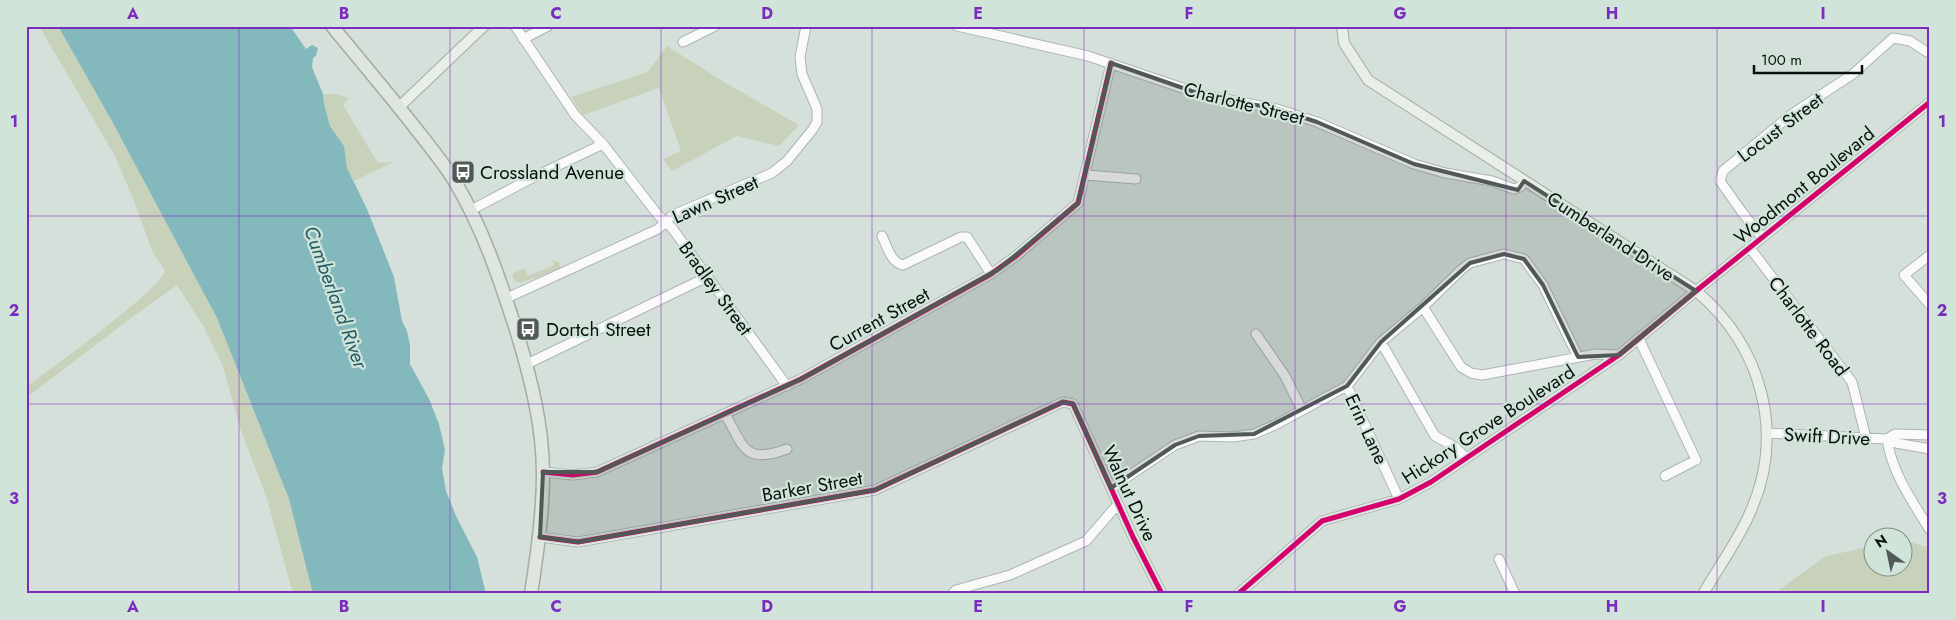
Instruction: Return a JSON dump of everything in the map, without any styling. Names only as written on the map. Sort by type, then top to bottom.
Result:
[{"type":"highway","points":[[332,26],[440,159],[471,210],[485,240],[507,298],[527,364],[536,402],[543,472],[540,537],[531,594]]},
{"type":"main road","points":[[399,107],[484,26]]},
{"type":"main road","name":"Cumberland Drive","points":[[1342,26],[1344,43],[1368,80],[1449,130],[1524,181],[1696,291],[1720,313],[1744,349],[1761,391],[1768,433],[1762,474],[1754,503],[1748,516],[1703,594]]},
{"type":"street","name":"Bradley Street","points":[[515,26],[575,116],[603,144],[658,215],[672,228],[787,386]]},
{"type":"street","points":[[524,39],[548,26]]},
{"type":"street","points":[[684,42],[715,26]]},
{"type":"street","name":"Lawn Street","points":[[507,298],[658,229],[673,215],[772,173],[787,161],[817,122],[817,109],[802,74],[800,57],[806,26]]},
{"type":"street","name":"Charlotte Street","points":[[957,26],[993,30],[1111,63],[1197,93],[1277,109],[1317,122],[1414,164],[1445,173],[1492,181],[1514,189],[1520,187],[1524,181]]},
{"type":"street","name":"Locust Street","points":[[1762,238],[1720,180],[1723,171],[1792,114],[1853,74],[1894,38],[1910,41],[1927,52],[1930,51]]},
{"type":"street","name":"Current Street","points":[[543,472],[573,474],[596,472],[787,386],[991,274],[1016,256],[1075,207],[1080,198],[1111,63]]},
{"type":"street","name":"Woodmont Boulevard","points":[[1696,291],[1930,102]]},
{"type":"street","points":[[471,210],[603,144]]},
{"type":"street","points":[[1086,175],[1136,179]]},
{"type":"street","points":[[882,236],[893,260],[899,265],[903,265],[961,237],[967,237],[991,274]]},
{"type":"street","name":"Charlotte Road","points":[[1750,248],[1852,382],[1866,438]]},
{"type":"street","points":[[1111,488],[1175,445],[1199,436],[1232,437],[1254,434],[1275,426],[1347,386],[1381,342],[1423,307],[1470,263],[1504,254],[1524,259],[1543,284],[1578,357]]},
{"type":"street","points":[[1930,255],[1904,275],[1930,305]]},
{"type":"street","points":[[527,364],[707,278]]},
{"type":"street","name":"Hickory Grove Boulevard","points":[[1238,594],[1322,521],[1399,499],[1466,458],[1620,355],[1696,291]]},
{"type":"street","points":[[1423,307],[1461,367],[1471,373],[1482,375],[1596,354],[1620,355]]},
{"type":"street","points":[[1256,334],[1285,376],[1302,410]]},
{"type":"street","points":[[1638,340],[1696,460],[1665,476]]},
{"type":"street","points":[[1381,342],[1435,436],[1455,447],[1466,458]]},
{"type":"street","name":"Erin Lane","points":[[1347,386],[1399,499]]},
{"type":"street","name":"Barker Street","points":[[540,537],[578,542],[875,490],[1063,402],[1073,404]]},
{"type":"street","name":"Walnut Drive","points":[[1073,404],[1118,504],[1162,594]]},
{"type":"street","points":[[725,414],[743,446],[753,455],[767,456],[787,450]]},
{"type":"street","name":"Swift Drive","points":[[1768,433],[1887,439],[1896,443],[1930,449]]},
{"type":"street","name":"Swift Drive","points":[[1887,439],[1895,434],[1930,435]]},
{"type":"street","points":[[1887,439],[1889,454],[1902,485],[1930,530]]},
{"type":"street","points":[[952,594],[956,590],[1010,575],[1086,541],[1118,504]]},
{"type":"street","points":[[1499,559],[1515,594]]},
{"type":"highlighted area","points":[[1111,63],[1203,95],[1277,109],[1317,122],[1414,164],[1518,190],[1524,181],[1696,291],[1619,355],[1578,357],[1543,285],[1524,259],[1504,254],[1470,263],[1381,342],[1347,386],[1254,434],[1199,436],[1175,445],[1111,488],[1073,404],[1063,402],[875,490],[578,542],[540,537],[543,472],[597,472],[801,379],[999,269],[1078,203]]},
{"type":"green space","points":[[39,26],[58,26],[113,123],[217,318],[289,499],[313,594],[293,594],[266,496],[239,425],[223,366],[202,324],[177,285],[26,398],[26,387],[125,312],[159,281],[165,271],[152,251],[115,156]]},
{"type":"green space","points":[[667,46],[719,79],[799,125],[779,146],[737,136],[672,171],[663,159],[681,151],[659,88],[583,115],[571,97],[648,72]]},
{"type":"green space","points":[[323,94],[335,94],[349,98],[343,105],[378,163],[394,162],[354,181],[347,168],[344,146],[330,126]]},
{"type":"green space","points":[[552,260],[559,262],[561,269],[520,283],[515,281],[512,274],[524,268],[528,276],[554,265]]},
{"type":"green space","points":[[1914,543],[1930,548],[1930,594],[1773,594],[1826,556],[1864,548],[1864,578],[1914,578]]},
{"type":"water","name":"Cumberland River","points":[[58,26],[290,26],[306,49],[312,45],[318,48],[316,56],[313,58],[312,67],[323,94],[330,126],[344,146],[347,168],[367,209],[394,277],[402,321],[407,331],[410,345],[410,364],[429,399],[439,424],[445,450],[442,468],[446,491],[456,516],[477,557],[486,594],[313,594],[289,499],[217,318],[113,123]]},
{"type":"cycle path","points":[[543,472],[573,475],[597,472],[801,379],[991,274],[1016,256],[1078,203],[1111,63]]},
{"type":"cycle path","points":[[1238,594],[1322,521],[1399,499],[1431,482],[1619,355],[1930,102]]},
{"type":"cycle path","points":[[540,537],[578,542],[875,490],[1063,402],[1073,404],[1133,537],[1162,594]]},
{"type":"place","name":"Crossland Avenue","points":[[463,172]]},
{"type":"place","name":"Dortch Street","points":[[528,329]]}]
